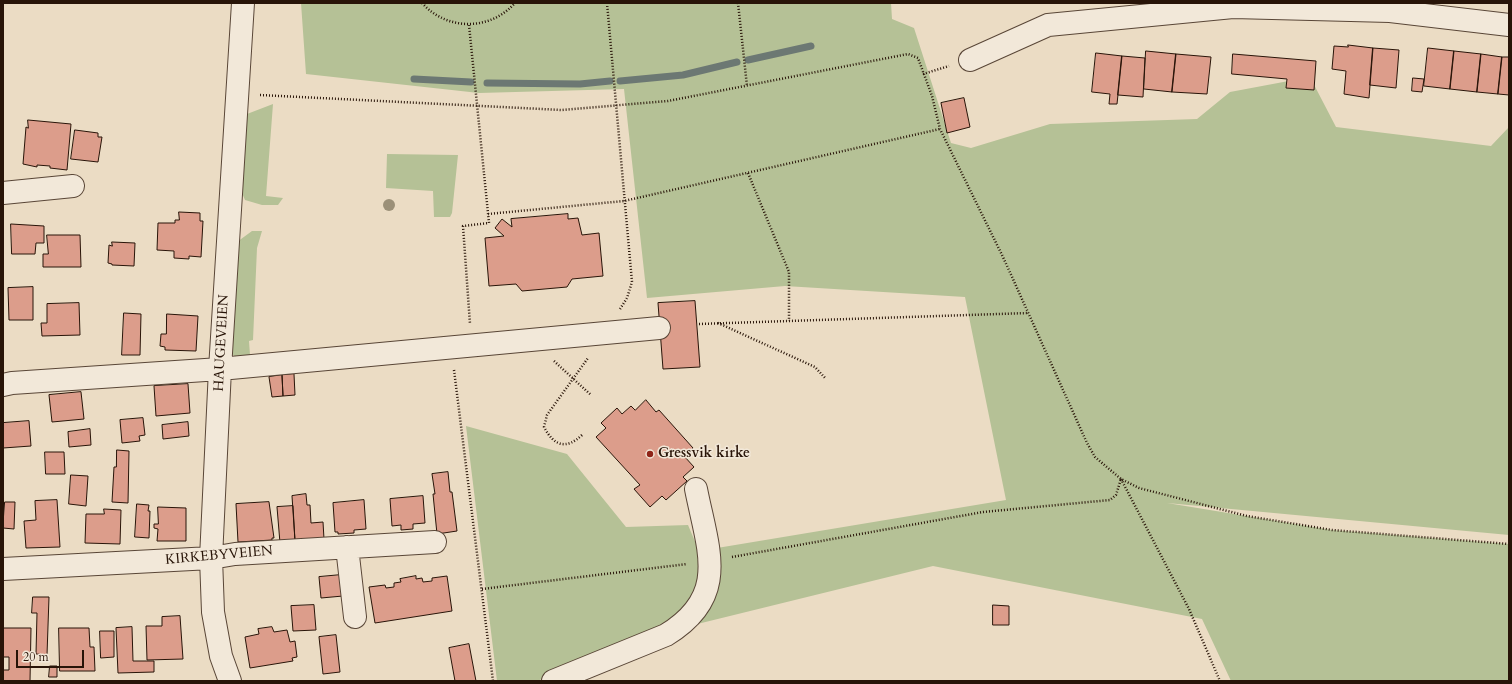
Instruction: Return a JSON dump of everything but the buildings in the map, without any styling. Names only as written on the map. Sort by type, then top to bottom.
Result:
[{"type":"street","name":"HAUGEVEIEN","points":[[230,681],[221,656],[213,612],[211,558],[220,369],[243,3]]},
{"type":"street","points":[[970,60],[1048,25],[1233,7],[1390,12],[1509,25]]},
{"type":"street","points":[[3,192],[74,186]]},
{"type":"street","points":[[3,385],[20,382],[220,369],[659,328]]},
{"type":"street","points":[[553,681],[666,635],[682,625],[702,602],[709,580],[711,561],[696,489]]},
{"type":"street","name":"KIRKEBYVEIEN","points":[[3,569],[211,558],[235,554],[435,542]]},
{"type":"street","points":[[347,547],[355,617]]},
{"type":"path","points":[[422,3],[430,12],[449,22],[469,25],[490,22],[507,12],[515,3]]},
{"type":"path","points":[[582,435],[573,443],[562,444],[549,437],[544,427],[547,416],[627,298],[632,282],[607,3]]},
{"type":"path","points":[[738,3],[747,86]]},
{"type":"path","points":[[469,25],[489,223],[464,226],[462,347],[482,589],[493,681]]},
{"type":"path","points":[[238,93],[562,110],[616,107],[668,101],[908,54],[918,58],[932,96],[940,129],[1029,313],[1087,443],[1095,456],[1121,479],[1139,488],[1247,516],[1332,530],[1509,544]]},
{"type":"path","points":[[488,214],[624,201],[940,129]]},
{"type":"path","points":[[748,173],[790,272],[789,321]]},
{"type":"path","points":[[699,324],[1029,313]]},
{"type":"path","points":[[718,323],[815,367],[826,378]]},
{"type":"path","points":[[531,340],[591,394]]},
{"type":"path","points":[[482,589],[711,561],[983,512],[1110,500],[1116,494],[1121,479]]},
{"type":"path","points":[[1121,479],[1189,609],[1220,681]]},
{"type":"green space","points":[[301,3],[891,3],[892,19],[914,28],[951,143],[971,148],[1050,124],[1197,119],[1230,92],[1310,77],[1336,127],[1491,146],[1509,127],[1509,535],[1167,503],[1332,530],[1509,544],[1509,681],[1231,681],[1202,619],[933,566],[673,630],[537,681],[497,681],[466,426],[567,454],[626,527],[688,525],[699,551],[1006,500],[965,297],[785,286],[647,298],[624,89],[479,93],[306,74]]},
{"type":"green space","points":[[273,104],[266,196],[283,198],[278,205],[262,205],[245,200],[242,193],[247,114]]},
{"type":"green space","points":[[387,154],[458,155],[452,213],[450,217],[434,217],[433,191],[386,188]]},
{"type":"green space","points":[[252,231],[262,231],[257,248],[253,340],[249,341],[250,355],[236,357],[230,353],[237,242]]},
{"type":"waterway","points":[[748,60],[811,46]]},
{"type":"waterway","points":[[620,81],[683,75],[737,62]]},
{"type":"waterway","points":[[414,79],[471,82]]},
{"type":"waterway","points":[[487,83],[580,84],[610,81]]},
{"type":"place","name":"Gressvik kirke","points":[[650,454]]}]
